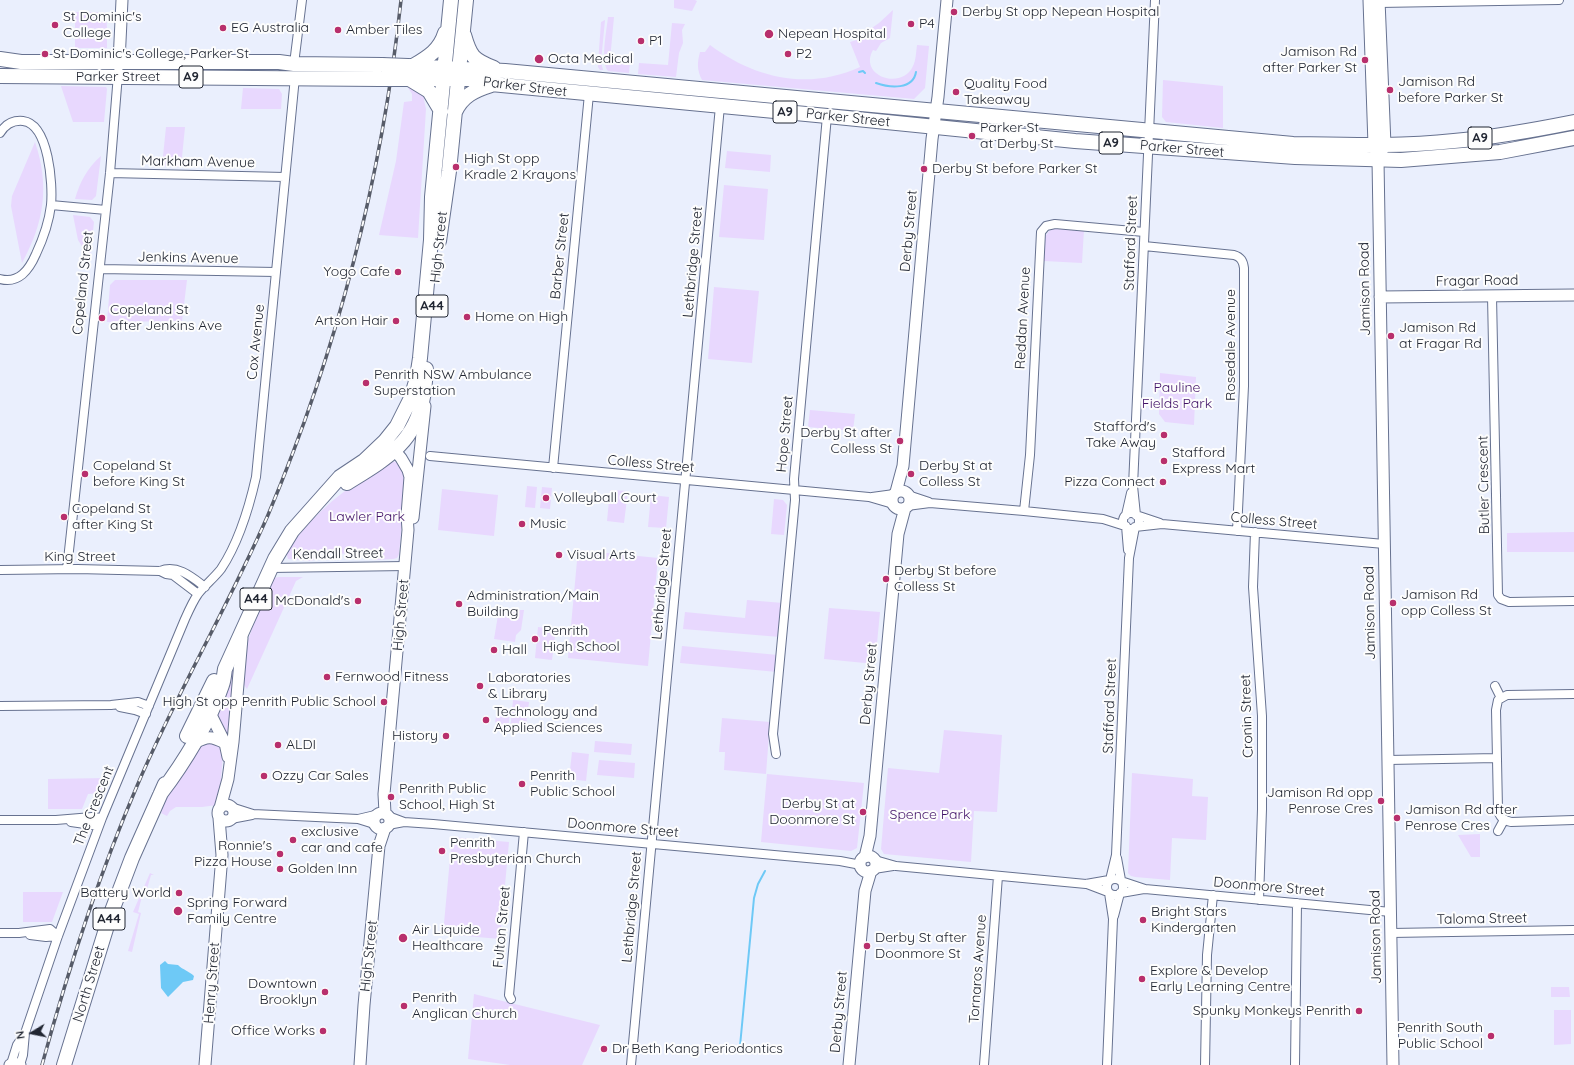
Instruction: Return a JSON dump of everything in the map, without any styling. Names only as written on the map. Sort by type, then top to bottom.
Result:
[{"type":"highway","name":"A44","points":[[451,73],[463,31],[466,0]]},
{"type":"highway","name":"A44","points":[[451,7],[451,73]]},
{"type":"highway","points":[[441,111],[429,91],[410,73],[437,50],[444,37],[451,7]]},
{"type":"highway","points":[[463,31],[472,56],[483,64],[505,72]]},
{"type":"highway","name":"Parker Street","points":[[0,59],[28,62],[109,63],[279,62],[295,71]]},
{"type":"highway","name":"Parker Street","points":[[0,76],[119,77],[295,71],[410,73],[505,72],[1293,144],[1379,145],[1469,140],[1506,135],[1574,122]]},
{"type":"highway","name":"Parker Street","points":[[451,73],[491,84],[589,94],[1075,141],[1295,158],[1401,160],[1471,155],[1542,145],[1574,138]]},
{"type":"highway","name":"High Street","points":[[394,445],[403,415],[411,398],[417,378],[428,277],[432,197],[441,111],[451,73]]},
{"type":"highway","name":"High Street","points":[[394,445],[413,426],[421,408],[423,397],[454,114],[451,73]]},
{"type":"highway","points":[[454,114],[460,103],[470,94],[491,84]]},
{"type":"highway","name":"A44","points":[[210,690],[215,678],[224,669],[271,568],[292,531],[340,477],[364,461],[394,445]]},
{"type":"highway","name":"A44","points":[[210,714],[223,684],[224,669]]},
{"type":"highway","name":"North Street","points":[[64,1065],[110,916],[132,858],[170,771],[210,690]]},
{"type":"highway","name":"North Street","points":[[161,793],[175,775],[210,714]]},
{"type":"street","name":"Copeland Street","points":[[67,569],[110,173],[119,77],[122,0]]},
{"type":"street","name":"Cox Avenue","points":[[198,594],[220,570],[229,555],[240,531],[252,497],[256,476],[302,0]]},
{"type":"street","name":"Derby Street","points":[[849,1065],[934,127],[947,0]]},
{"type":"street","name":"Stafford Street","points":[[1136,515],[1133,486],[1155,0]]},
{"type":"street","points":[[1374,2],[1558,0]]},
{"type":"street","name":"Jamison Road","points":[[1374,2],[1379,145],[1380,297],[1393,1065]]},
{"type":"street","name":"Barber Street","points":[[553,468],[589,94]]},
{"type":"street","name":"Lethbridge Street","points":[[631,1065],[720,106]]},
{"type":"street","name":"Hope Street","points":[[776,754],[773,734],[794,479],[827,116]]},
{"type":"street","points":[[0,133],[9,124],[16,121],[29,123],[37,129],[43,142],[51,183],[51,205],[44,233],[35,257],[22,275],[16,279],[0,279]]},
{"type":"street","name":"Markham Avenue","points":[[110,173],[285,177]]},
{"type":"street","points":[[51,205],[106,210]]},
{"type":"street","name":"Reddan Avenue","points":[[1024,511],[1030,455],[1041,232],[1046,226],[1054,224],[1144,232]]},
{"type":"street","name":"Rosedale Avenue","points":[[1144,246],[1234,255],[1243,261],[1244,386],[1237,531]]},
{"type":"street","name":"Jenkins Avenue","points":[[100,269],[276,272]]},
{"type":"street","name":"Fragar Road","points":[[1380,297],[1574,294]]},
{"type":"street","name":"Butler Crescent","points":[[1492,296],[1498,594],[1501,599],[1509,602],[1574,601]]},
{"type":"street","points":[[408,530],[415,510],[425,403],[425,379]]},
{"type":"street","points":[[394,445],[405,464],[410,477],[406,515],[408,530]]},
{"type":"street","name":"Colless Street","points":[[430,456],[1024,511],[1103,519],[1125,526]]},
{"type":"street","name":"Stafford Street","points":[[1126,515],[1133,486]]},
{"type":"street","points":[[1130,513],[1136,515],[1139,521],[1135,527],[1131,529],[1125,526],[1123,522],[1126,515],[1130,513]]},
{"type":"street","name":"Colless Street","points":[[1103,519],[1126,515]]},
{"type":"street","name":"Colless Street","points":[[1136,515],[1162,524]]},
{"type":"street","name":"Colless Street","points":[[1135,527],[1162,524],[1384,544]]},
{"type":"street","name":"Stafford Street","points":[[1125,526],[1129,558]]},
{"type":"street","name":"Stafford Street","points":[[1110,880],[1116,856],[1129,558],[1135,527]]},
{"type":"street","name":"High Street","points":[[360,1065],[364,1005],[380,846],[381,820],[408,530]]},
{"type":"street","name":"Cronin Street","points":[[1255,532],[1253,587],[1262,716],[1262,809],[1259,900]]},
{"type":"street","name":"Kendall Street","points":[[271,568],[405,566]]},
{"type":"street","name":"King Street","points":[[160,571],[166,568],[177,569],[205,587]]},
{"type":"street","name":"King Street","points":[[0,570],[67,569],[160,571],[173,575],[198,594]]},
{"type":"street","name":"The Crescent","points":[[15,1065],[23,1054],[25,1033],[58,936],[100,822],[185,619],[198,594]]},
{"type":"street","points":[[229,764],[233,742],[242,631]]},
{"type":"street","points":[[1495,686],[1501,698]]},
{"type":"street","points":[[210,690],[208,701],[210,714],[225,744],[229,764]]},
{"type":"street","points":[[1574,694],[1510,695],[1501,698],[1497,703],[1496,710],[1498,809],[1500,815],[1504,820],[1512,822],[1574,820]]},
{"type":"street","points":[[0,706],[111,705],[138,702],[149,706]]},
{"type":"street","points":[[111,705],[146,714]]},
{"type":"street","points":[[194,743],[211,737],[225,744]]},
{"type":"street","points":[[1388,760],[1497,758]]},
{"type":"street","name":"Henry Street","points":[[205,1065],[229,764]]},
{"type":"street","points":[[225,810],[253,814],[381,820]]},
{"type":"street","name":"Henry Street","points":[[222,853],[231,819],[234,815],[225,810]]},
{"type":"street","points":[[231,819],[253,814]]},
{"type":"street","points":[[0,820],[100,822]]},
{"type":"street","name":"Doonmore Street","points":[[381,820],[868,863],[1086,884],[1109,892]]},
{"type":"street","points":[[1498,831],[1504,820]]},
{"type":"street","name":"Fulton Street","points":[[511,999],[509,994],[524,832]]},
{"type":"street","name":"Stafford Street","points":[[1116,856],[1121,881]]},
{"type":"street","name":"Tornaros Avenue","points":[[984,1065],[998,876]]},
{"type":"street","points":[[1106,1065],[1113,919],[1109,892],[1106,887],[1110,880],[1114,878],[1121,881],[1123,886],[1113,919]]},
{"type":"street","name":"Doonmore Street","points":[[1086,884],[1110,880]]},
{"type":"street","name":"Doonmore Street","points":[[1121,881],[1145,889],[1391,912]]},
{"type":"street","name":"Doonmore Street","points":[[1121,893],[1145,889]]},
{"type":"street","points":[[1109,892],[1116,895],[1121,893]]},
{"type":"street","points":[[1205,1065],[1207,955],[1213,895]]},
{"type":"street","points":[[1295,1065],[1298,903]]},
{"type":"street","name":"Taloma Street","points":[[1391,933],[1574,930]]},
{"type":"street","points":[[0,933],[19,933],[46,937],[58,936]]},
{"type":"green space","points":[[674,0],[697,1],[692,11],[674,8]]},
{"type":"green space","points":[[893,10],[890,38],[881,43],[876,51],[873,50],[870,59],[871,67],[876,73],[883,77],[892,79],[900,78],[908,74],[913,66],[917,45],[929,46],[925,88],[914,99],[702,80],[698,70],[700,52],[705,52],[710,45],[745,66],[763,73],[801,79],[821,78],[840,74],[860,67],[850,42],[869,36],[866,32],[879,23]]},
{"type":"green space","points":[[75,12],[106,12],[107,29],[75,28]]},
{"type":"green space","points":[[608,17],[614,17],[610,60],[630,62],[629,73],[608,71],[606,66],[604,53]]},
{"type":"green space","points":[[605,20],[601,62],[603,70],[600,70],[598,64],[601,22]]},
{"type":"green space","points":[[672,23],[685,24],[682,30],[683,43],[679,53],[676,77],[638,74],[639,63],[668,65]]},
{"type":"green space","points":[[75,31],[107,31],[107,48],[75,48]]},
{"type":"green space","points":[[1163,80],[1223,86],[1223,128],[1166,122],[1162,117]]},
{"type":"green space","points":[[61,86],[106,87],[104,122],[73,122]]},
{"type":"green space","points":[[407,86],[424,94],[426,109],[418,238],[379,235],[396,161],[404,102],[412,101],[412,94]]},
{"type":"green space","points":[[243,88],[279,89],[282,94],[281,109],[241,109]]},
{"type":"green space","points":[[166,127],[185,127],[181,167],[162,166]]},
{"type":"green space","points":[[35,142],[40,158],[42,174],[42,204],[40,219],[22,263],[11,206],[12,196]]},
{"type":"green space","points":[[727,151],[771,155],[770,172],[725,168]]},
{"type":"green space","points":[[101,156],[96,196],[92,200],[75,199],[85,176],[92,165]]},
{"type":"green space","points":[[724,185],[768,189],[764,240],[719,237]]},
{"type":"green space","points":[[73,215],[90,217],[94,222],[90,259],[78,240]]},
{"type":"green space","points":[[1055,228],[1084,230],[1082,263],[1044,261],[1045,237],[1047,233]]},
{"type":"green space","points":[[115,280],[187,280],[182,321],[107,322],[110,285]]},
{"type":"green space","points":[[714,287],[759,291],[752,363],[708,359]]},
{"type":"green space","name":"Pauline Fields Park","points":[[1160,373],[1196,377],[1194,425],[1165,422],[1159,414]]},
{"type":"green space","points":[[810,410],[855,414],[853,431],[808,427]]},
{"type":"green space","name":"Lawler Park","points":[[392,462],[397,462],[401,465],[406,481],[399,554],[397,558],[375,560],[365,553],[322,554],[312,561],[288,559],[286,552],[303,530],[322,510],[354,485]]},
{"type":"green space","name":"Volleyball Court","points":[[527,486],[537,487],[535,508],[525,507]]},
{"type":"green space","name":"Volleyball Court","points":[[542,487],[552,488],[550,509],[540,508]]},
{"type":"green space","points":[[442,489],[498,495],[494,536],[438,530]]},
{"type":"green space","points":[[610,490],[628,491],[624,523],[607,521]]},
{"type":"green space","points":[[651,495],[669,497],[666,528],[648,527]]},
{"type":"green space","points":[[774,499],[783,500],[787,505],[784,535],[771,534]]},
{"type":"green space","points":[[1574,532],[1574,552],[1507,552],[1507,533]]},
{"type":"green space","points":[[578,550],[658,558],[648,666],[568,658]]},
{"type":"green space","points":[[303,577],[296,581],[247,689],[244,685],[243,654],[253,626],[274,578]]},
{"type":"green space","points":[[747,600],[783,603],[780,637],[683,629],[685,612],[745,618]]},
{"type":"green space","points":[[829,608],[880,612],[875,664],[824,659]]},
{"type":"green space","points":[[499,609],[524,610],[521,630],[516,635],[515,642],[494,639]]},
{"type":"green space","points":[[538,627],[556,629],[552,660],[535,658]]},
{"type":"green space","points":[[682,646],[778,655],[777,672],[680,663]]},
{"type":"green space","points":[[234,664],[229,739],[213,712]]},
{"type":"green space","points":[[513,700],[529,702],[525,733],[510,731]]},
{"type":"green space","points":[[500,711],[510,712],[508,730],[499,729],[499,723],[495,722],[496,717],[500,717]]},
{"type":"green space","points":[[722,718],[770,722],[766,774],[724,770],[725,752],[719,752]]},
{"type":"green space","name":"Spence Park","points":[[944,730],[1002,735],[997,812],[974,811],[971,862],[884,854],[881,849],[888,768],[939,773]]},
{"type":"green space","points":[[207,741],[220,746],[223,755],[219,802],[217,805],[202,807],[176,807],[170,811],[167,816],[161,813],[164,806],[161,804],[198,746]]},
{"type":"green space","points":[[595,741],[632,744],[631,755],[594,752]]},
{"type":"green space","points":[[572,752],[589,754],[586,781],[569,779]]},
{"type":"green space","points":[[599,760],[635,763],[634,778],[597,775]]},
{"type":"green space","points":[[1132,773],[1193,779],[1192,796],[1208,797],[1206,840],[1172,838],[1170,880],[1135,877],[1128,873]]},
{"type":"green space","points":[[767,774],[864,783],[857,848],[851,851],[761,842]]},
{"type":"green space","points":[[106,778],[100,793],[88,794],[82,809],[48,809],[48,779]]},
{"type":"green space","points":[[1480,834],[1480,857],[1471,857],[1458,835]]},
{"type":"green space","points":[[452,837],[509,842],[500,939],[443,934]]},
{"type":"green space","points":[[150,873],[154,875],[151,875],[147,889],[144,888],[138,912],[141,913],[132,952],[128,951],[139,914],[133,912]]},
{"type":"green space","points":[[23,892],[63,892],[52,922],[23,922]]},
{"type":"green space","points":[[1551,987],[1569,987],[1570,997],[1551,997]]},
{"type":"green space","points":[[474,994],[600,1025],[582,1065],[510,1065],[468,1059]]},
{"type":"green space","points":[[1554,1010],[1571,1010],[1571,1044],[1554,1045]]},
{"type":"water","points":[[165,961],[168,964],[178,965],[194,976],[193,980],[183,982],[168,997],[161,988],[160,965]]},
{"type":"waterway","points":[[859,72],[863,71],[865,73]]},
{"type":"waterway","points":[[876,83],[888,86],[906,85],[914,78],[916,72]]},
{"type":"waterway","points":[[740,1046],[754,898],[758,884],[765,871]]},
{"type":"railway","points":[[42,1065],[62,994],[85,924],[123,820],[168,718],[236,583],[268,515],[293,453],[315,390],[335,327],[369,197],[393,66],[401,0]]},
{"type":"place","name":"Derby St opp Nepean Hospital","points":[[954,12]]},
{"type":"place","name":"P4","points":[[911,24]]},
{"type":"place","name":"St Dominic's College","points":[[55,25]]},
{"type":"place","name":"EG Australia","points":[[223,28]]},
{"type":"place","name":"Amber Tiles","points":[[338,30]]},
{"type":"place","name":"Nepean Hospital","points":[[769,34]]},
{"type":"place","name":"P1","points":[[641,41]]},
{"type":"place","name":"St Dominic's College, Parker St","points":[[45,54]]},
{"type":"place","name":"P2","points":[[788,54]]},
{"type":"place","name":"Octa Medical","points":[[539,59]]},
{"type":"place","name":"Jamison Rd after Parker St","points":[[1365,60]]},
{"type":"place","name":"Jamison Rd before Parker St","points":[[1390,90]]},
{"type":"place","name":"Quality Food Takeaway","points":[[956,92]]},
{"type":"place","name":"Parker St at Derby St","points":[[972,136]]},
{"type":"place","name":"High St opp Kradle 2 Krayons","points":[[456,167]]},
{"type":"place","name":"Derby St before Parker St","points":[[924,169]]},
{"type":"place","name":"Yogo Cafe","points":[[398,272]]},
{"type":"place","name":"Home on High","points":[[467,317]]},
{"type":"place","name":"Copeland St after Jenkins Ave","points":[[102,318]]},
{"type":"place","name":"Artson Hair","points":[[396,321]]},
{"type":"place","name":"Jamison Rd at Fragar Rd","points":[[1391,336]]},
{"type":"place","name":"Penrith NSW Ambulance Superstation","points":[[366,383]]},
{"type":"place","name":"Stafford's Take Away","points":[[1164,435]]},
{"type":"place","name":"Derby St after Colless St","points":[[900,441]]},
{"type":"place","name":"Stafford Express Mart","points":[[1164,461]]},
{"type":"place","name":"Copeland St before King St","points":[[85,474]]},
{"type":"place","name":"Derby St at Colless St","points":[[911,474]]},
{"type":"place","name":"Pizza Connect","points":[[1163,482]]},
{"type":"place","name":"Volleyball Court","points":[[546,498]]},
{"type":"place","name":"Copeland St after King St","points":[[64,517]]},
{"type":"place","name":"Music","points":[[522,524]]},
{"type":"place","name":"Visual Arts","points":[[559,555]]},
{"type":"place","name":"Derby St before Colless St","points":[[886,579]]},
{"type":"place","name":"McDonald's","points":[[358,601]]},
{"type":"place","name":"Jamison Rd opp Colless St","points":[[1393,603]]},
{"type":"place","name":"Administration/Main Building","points":[[459,604]]},
{"type":"place","name":"Penrith High School","points":[[535,639]]},
{"type":"place","name":"Hall","points":[[494,650]]},
{"type":"place","name":"Fernwood Fitness","points":[[327,677]]},
{"type":"place","name":"Laboratories & Library","points":[[480,686]]},
{"type":"place","name":"High St opp Penrith Public School","points":[[384,702]]},
{"type":"place","name":"Technology and Applied Sciences","points":[[486,720]]},
{"type":"place","name":"History","points":[[446,736]]},
{"type":"place","name":"ALDI","points":[[278,745]]},
{"type":"place","name":"Ozzy Car Sales","points":[[264,776]]},
{"type":"place","name":"Penrith Public School","points":[[522,784]]},
{"type":"place","name":"Penrith Public School, High St","points":[[391,797]]},
{"type":"place","name":"Jamison Rd opp Penrose Cres","points":[[1381,801]]},
{"type":"place","name":"Derby St at Doonmore St","points":[[863,812]]},
{"type":"place","name":"Jamison Rd after Penrose Cres","points":[[1397,818]]},
{"type":"place","name":"exclusive car and cafe","points":[[293,840]]},
{"type":"place","name":"Penrith Presbyterian Church","points":[[442,851]]},
{"type":"place","name":"Ronnie's Pizza House","points":[[280,854]]},
{"type":"place","name":"Golden Inn","points":[[280,869]]},
{"type":"place","name":"Battery World","points":[[179,893]]},
{"type":"place","name":"Spring Forward Family Centre","points":[[178,911]]},
{"type":"place","name":"Bright Stars Kindergarten","points":[[1143,920]]},
{"type":"place","name":"Air Liquide Healthcare","points":[[403,938]]},
{"type":"place","name":"Derby St after Doonmore St","points":[[867,946]]},
{"type":"place","name":"Explore & Develop Early Learning Centre","points":[[1142,979]]},
{"type":"place","name":"Downtown Brooklyn","points":[[325,992]]},
{"type":"place","name":"Penrith Anglican Church","points":[[404,1006]]},
{"type":"place","name":"Spunky Monkeys Penrith","points":[[1359,1011]]},
{"type":"place","name":"Office Works","points":[[323,1031]]},
{"type":"place","name":"Penrith South Public School","points":[[1491,1036]]},
{"type":"place","name":"Dr Beth Kang Periodontics","points":[[604,1049]]}]
